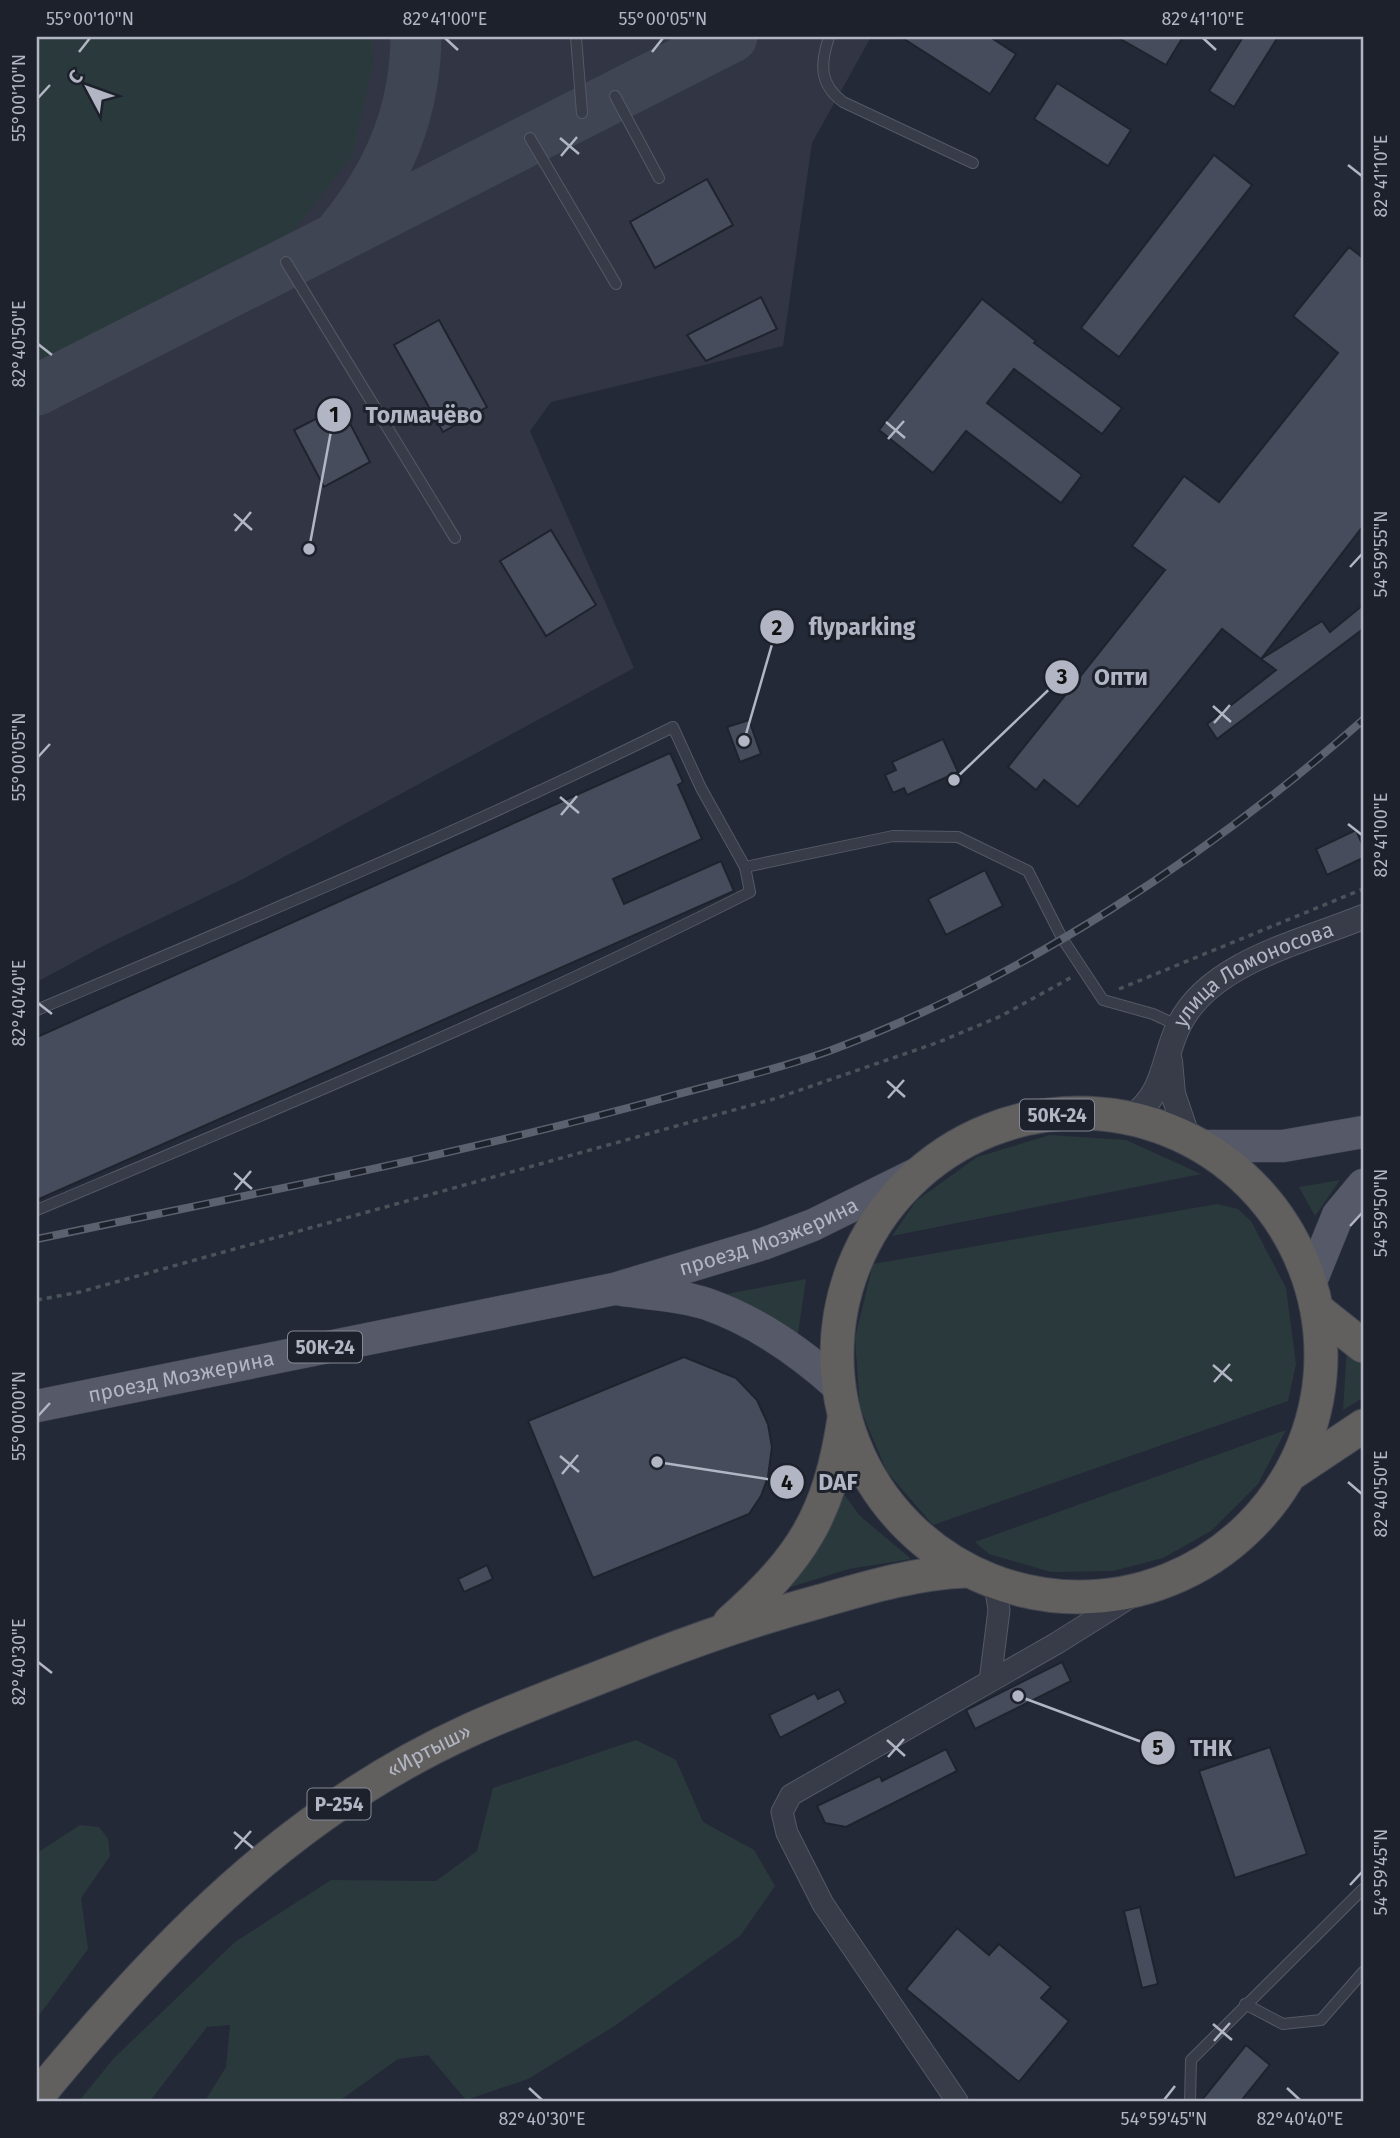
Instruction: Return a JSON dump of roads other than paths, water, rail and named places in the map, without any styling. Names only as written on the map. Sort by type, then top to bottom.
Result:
[{"type":"highway","name":"50К-24","points":[[920,1172],[967,1140],[1019,1120],[1074,1112],[1130,1118],[1195,1142]]},
{"type":"highway","points":[[841,1402],[862,1465],[889,1507],[924,1543],[981,1577],[1042,1596],[1079,1598],[1140,1591],[1200,1566],[1252,1526],[1291,1474],[1317,1404],[1319,1311],[1312,1279],[1273,1210],[1241,1174],[1195,1142]]},
{"type":"highway","points":[[723,1629],[766,1590],[798,1554],[820,1512],[838,1456],[841,1402],[838,1327],[852,1269],[880,1216],[920,1172]]},
{"type":"highway","points":[[1319,1311],[1363,1346]]},
{"type":"highway","points":[[1291,1474],[1363,1426]]},
{"type":"highway","points":[[723,1629],[886,1582],[981,1577]]},
{"type":"highway","name":"«Иртыш»","points":[[37,2097],[150,1963],[222,1893],[326,1812],[468,1731],[723,1629]]},
{"type":"main road","name":"50К-24","points":[[1195,1142],[1283,1146],[1363,1132]]},
{"type":"main road","name":"проезд Мозжерина","points":[[37,1406],[614,1289],[763,1244],[813,1225],[920,1172]]},
{"type":"main road","points":[[1312,1279],[1338,1215],[1363,1185]]},
{"type":"main road","name":"проезд Мозжерина","points":[[614,1289],[705,1303],[777,1338],[806,1358],[841,1402]]},
{"type":"street","name":"улица Ломоносова","points":[[1170,1058],[1179,1026],[1201,994],[1230,970],[1363,917]]},
{"type":"street","points":[[1130,1118],[1156,1091],[1170,1058]]},
{"type":"street","points":[[1170,1058],[1173,1094],[1195,1142]]},
{"type":"street","points":[[981,1577],[999,1609],[990,1681]]},
{"type":"street","points":[[957,2101],[823,1904],[787,1833],[782,1812],[791,1795],[1140,1591]]},
{"type":"lane","points":[[576,37],[582,113]]},
{"type":"lane","points":[[829,37],[822,66],[824,83],[831,93],[843,102],[972,163]]},
{"type":"lane","points":[[615,96],[659,178]]},
{"type":"lane","points":[[530,138],[615,284]]},
{"type":"lane","points":[[286,262],[454,538]]},
{"type":"lane","points":[[37,1010],[285,904],[598,764],[673,727],[701,788],[745,867],[750,892],[607,964],[387,1063],[37,1210]]},
{"type":"lane","points":[[745,867],[893,836],[958,837],[1028,871],[1062,938],[1103,1000],[1179,1026]]},
{"type":"lane","points":[[1190,2101],[1191,2060],[1363,1889]]},
{"type":"lane","points":[[1245,2004],[1283,2024],[1321,2020],[1363,1972]]},
{"type":"railway","points":[[37,1239],[517,1136],[791,1064],[829,1051],[972,989],[1111,909],[1242,818],[1363,720]]},
{"type":"place","name":"Толмачёво","points":[[309,549]]},
{"type":"place","name":"flyparking","points":[[744,741]]},
{"type":"place","name":"Опти","points":[[954,780]]},
{"type":"place","name":"DAF","points":[[657,1462]]},
{"type":"place","name":"ТНК","points":[[1018,1696]]}]
